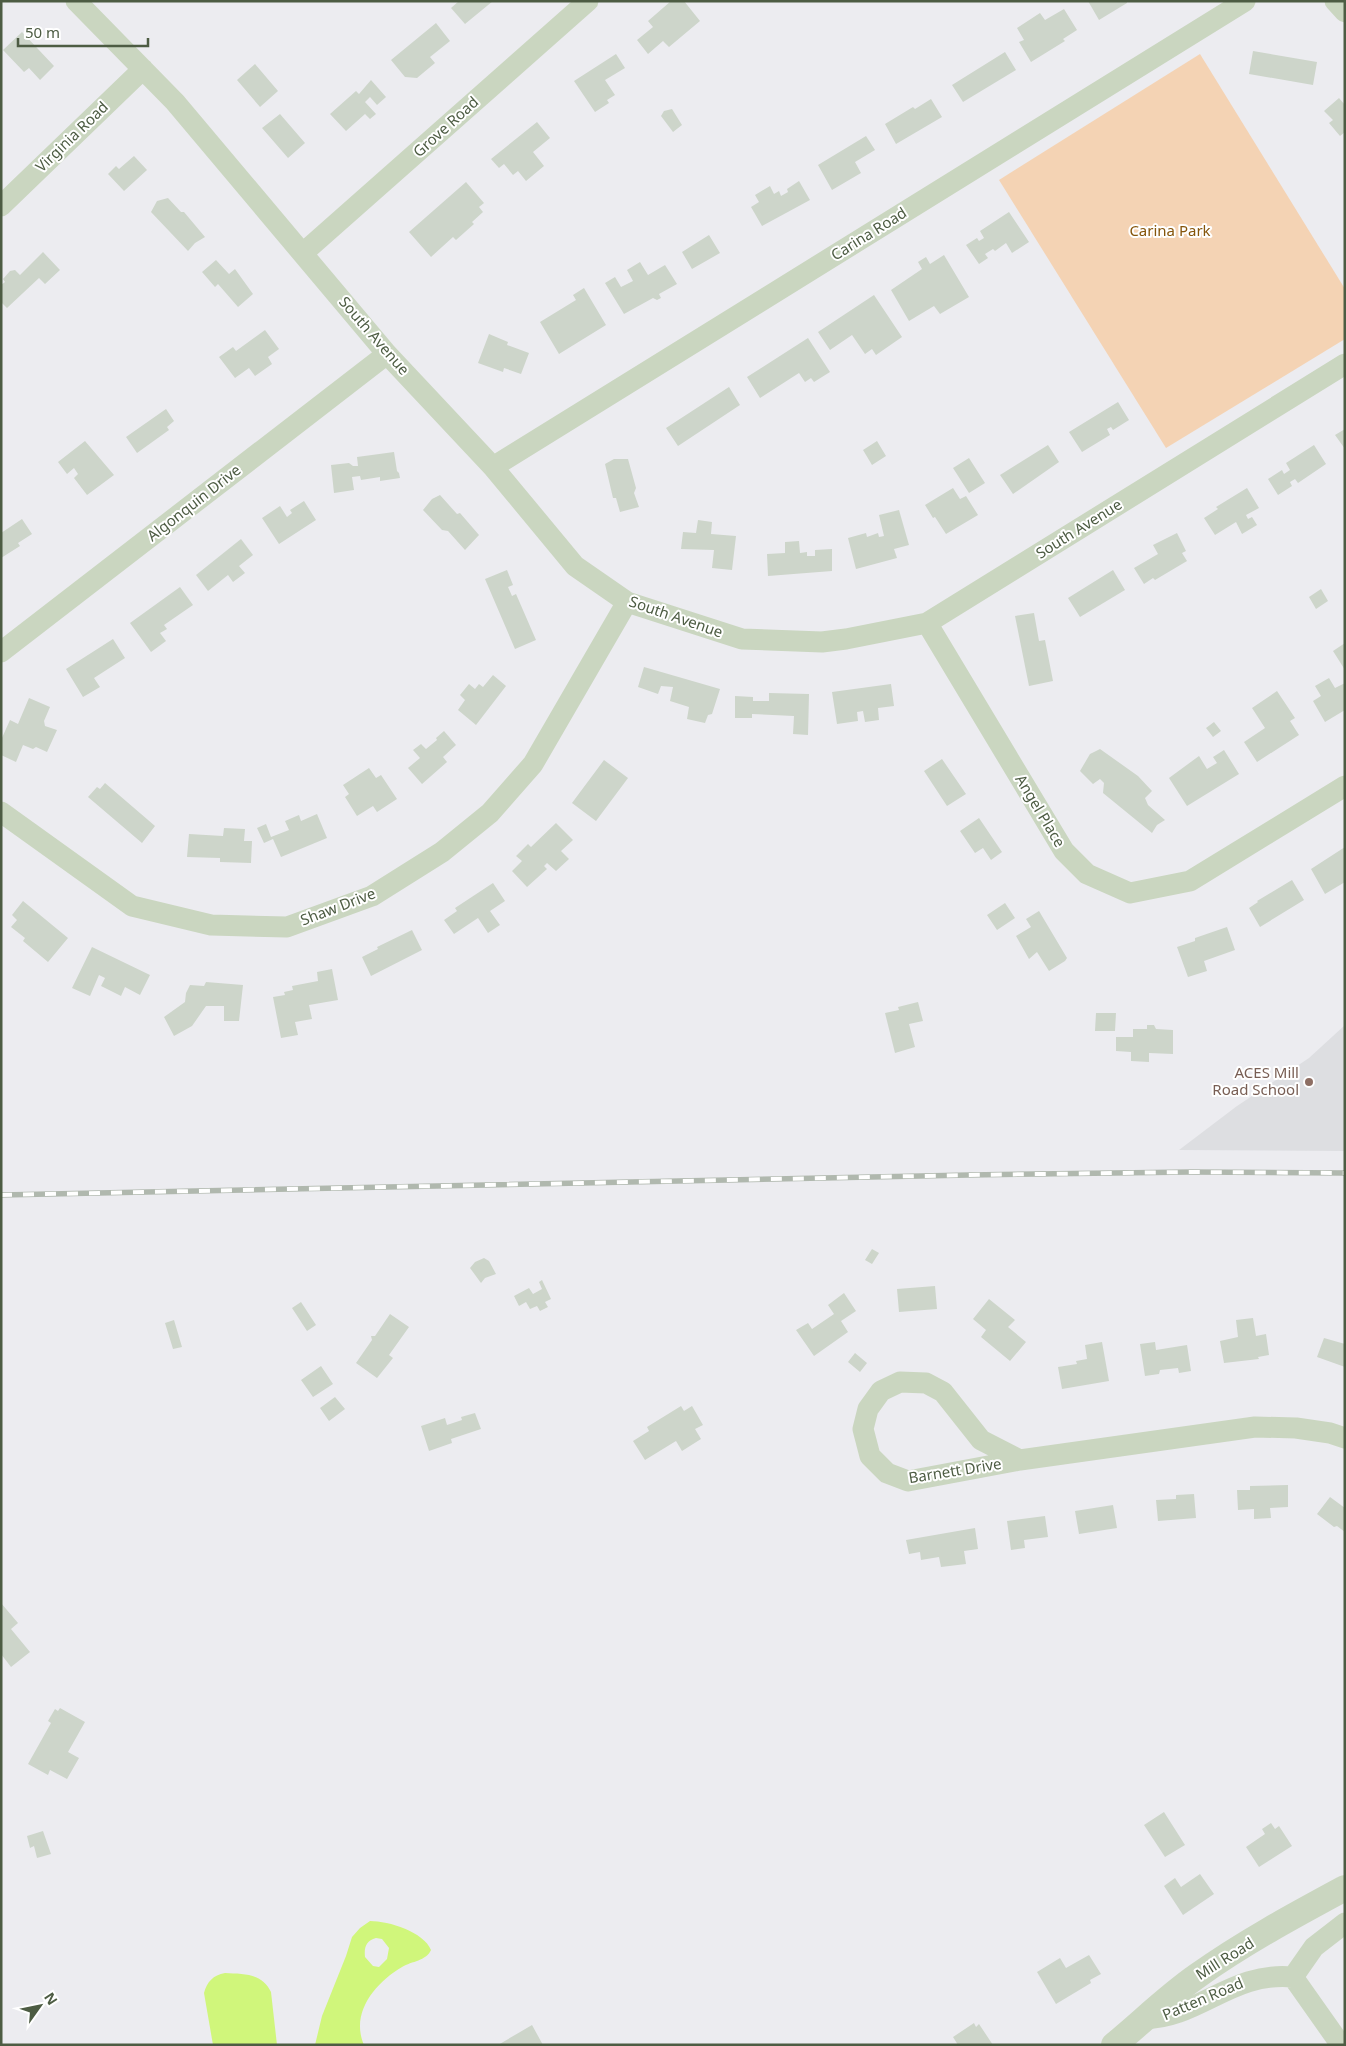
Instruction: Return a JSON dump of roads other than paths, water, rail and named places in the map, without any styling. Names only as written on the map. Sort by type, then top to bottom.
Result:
[{"type":"street","name":"South Avenue","points":[[76,1],[175,102],[387,354],[493,467],[575,566],[627,602],[742,639],[822,642],[927,623],[1345,364]]},
{"type":"street","name":"Grove Road","points":[[303,253],[588,1]]},
{"type":"street","name":"Carina Road","points":[[493,467],[1245,1]]},
{"type":"street","points":[[1336,1],[1345,12]]},
{"type":"street","name":"Virginia Road","points":[[1,206],[143,69]]},
{"type":"street","name":"Algonquin Drive","points":[[1,652],[387,354]]},
{"type":"street","name":"Shaw Drive","points":[[1,812],[132,906],[211,925],[287,927],[372,896],[442,852],[490,813],[533,764],[627,602]]},
{"type":"street","name":"Angel Place","points":[[927,623],[1064,851],[1087,874],[1130,893],[1190,882],[1345,786]]},
{"type":"street","name":"Barnett Drive","points":[[1020,1460],[981,1440],[943,1392],[926,1383],[900,1382],[881,1392],[868,1409],[863,1429],[870,1456],[887,1473],[908,1482],[1020,1460],[1255,1427],[1296,1428],[1330,1433],[1345,1438]]},
{"type":"street","name":"Mill Road","points":[[1114,2045],[1180,1989],[1212,1966],[1345,1888]]},
{"type":"street","points":[[1341,2045],[1293,1977],[1314,1947],[1345,1923]]},
{"type":"street","name":"Patten Road","points":[[1143,2019],[1170,2016],[1246,1981],[1262,1977],[1293,1977]]},
{"type":"railway","points":[[1,1195],[969,1175],[1191,1172],[1345,1173]]},
{"type":"place","name":"ACES Mill Road School","points":[[1309,1082]]},
{"type":"park label","name":"Carina Park","points":[[1170,231]]}]
